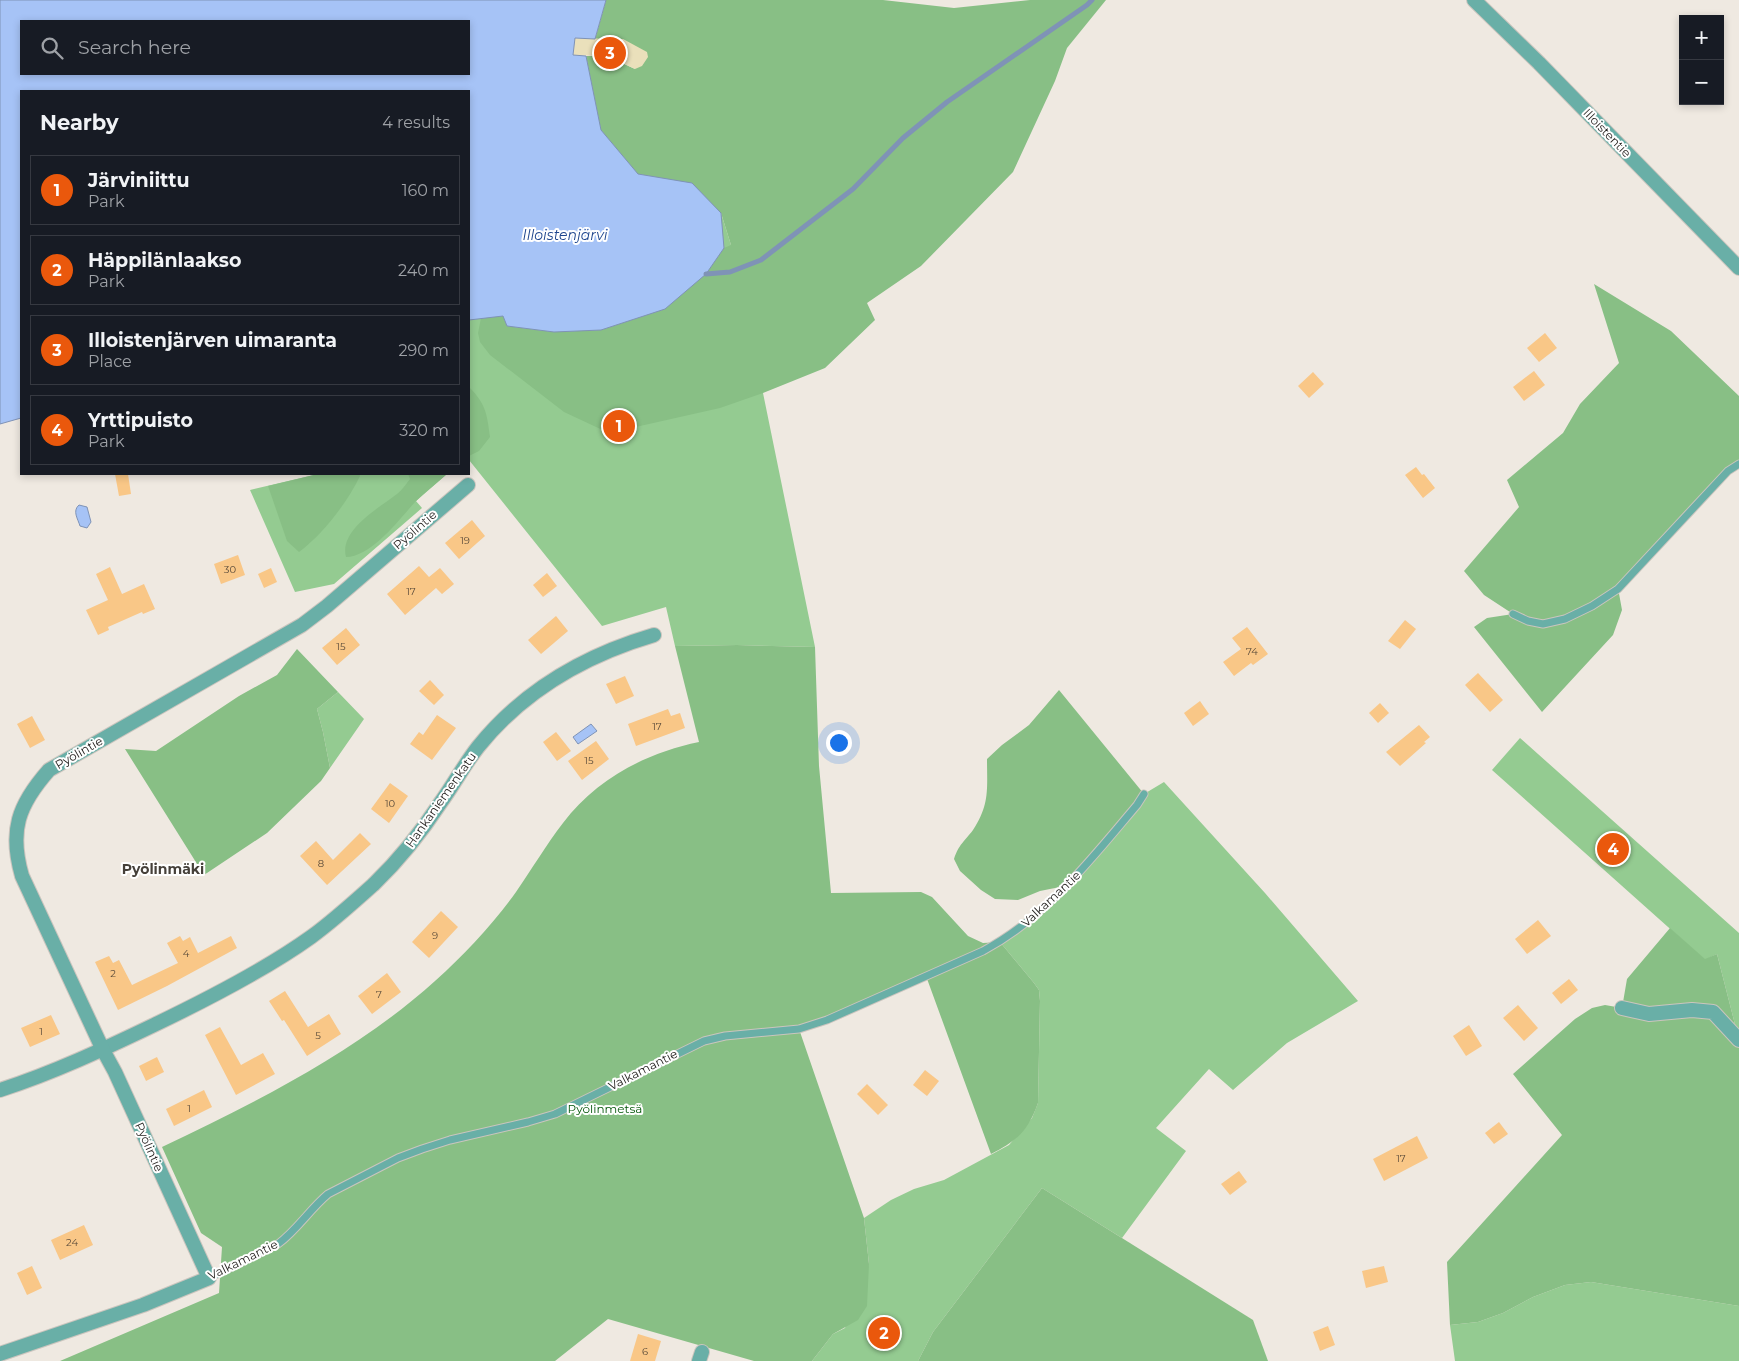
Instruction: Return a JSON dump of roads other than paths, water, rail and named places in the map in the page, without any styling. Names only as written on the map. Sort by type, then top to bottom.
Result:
[{"type":"street","name":"Illoistentie","points":[[1474,0],[1539,63],[1739,268]]},
{"type":"street","name":"Pyölintie","points":[[208,1278],[116,1072],[103,1050],[22,876],[16,857],[18,822],[26,800],[49,770],[302,625],[328,606],[468,485]]},
{"type":"street","name":"Hankaniemenkatu","points":[[0,1090],[103,1050],[220,991],[311,937],[375,882],[403,854],[425,825],[478,746],[529,696],[554,679],[607,651],[654,635]]},
{"type":"street","points":[[1622,1008],[1649,1014],[1692,1010],[1713,1012],[1739,1040]]},
{"type":"street","name":"Valkamantie","points":[[0,1354],[143,1305],[208,1278]]},
{"type":"lane","points":[[1514,614],[1528,621],[1543,624],[1565,619],[1599,602],[1618,588],[1728,472],[1739,464]]},
{"type":"lane","name":"Valkamantie","points":[[208,1278],[278,1244],[328,1194],[398,1158],[450,1140],[554,1114],[704,1041],[725,1036],[798,1029],[826,1020],[983,951],[1026,924],[1082,870],[1138,804],[1144,794]]},
{"type":"water","name":"Illoistenjärvi","points":[[0,0],[606,0],[595,39],[575,38],[573,55],[586,56],[601,130],[638,174],[692,183],[721,213],[724,248],[706,274],[665,309],[601,330],[554,332],[507,326],[503,316],[470,320],[470,90],[20,90],[20,418],[0,424]]},
{"type":"water","points":[[79,505],[87,507],[91,522],[87,528],[80,526],[77,518],[76,510]]},
{"type":"water","points":[[591,724],[597,731],[578,744],[573,737]]},
{"type":"waterway","points":[[706,274],[730,272],[761,260],[853,189],[903,138],[947,102],[1092,0]]},
{"type":"place","name":"Illoistenjärven uimaranta","points":[[610,53]]},
{"type":"place","name":"Järviniittu","points":[[619,426]]},
{"type":"place","name":"Yrttipuisto","points":[[1613,849]]},
{"type":"place","name":"Häppilänlaakso","points":[[884,1333]]},
{"type":"district","name":"Pyölinmäki","points":[[163,869]]},
{"type":"park label","name":"Pyölinmetsä","points":[[605,1109]]}]
